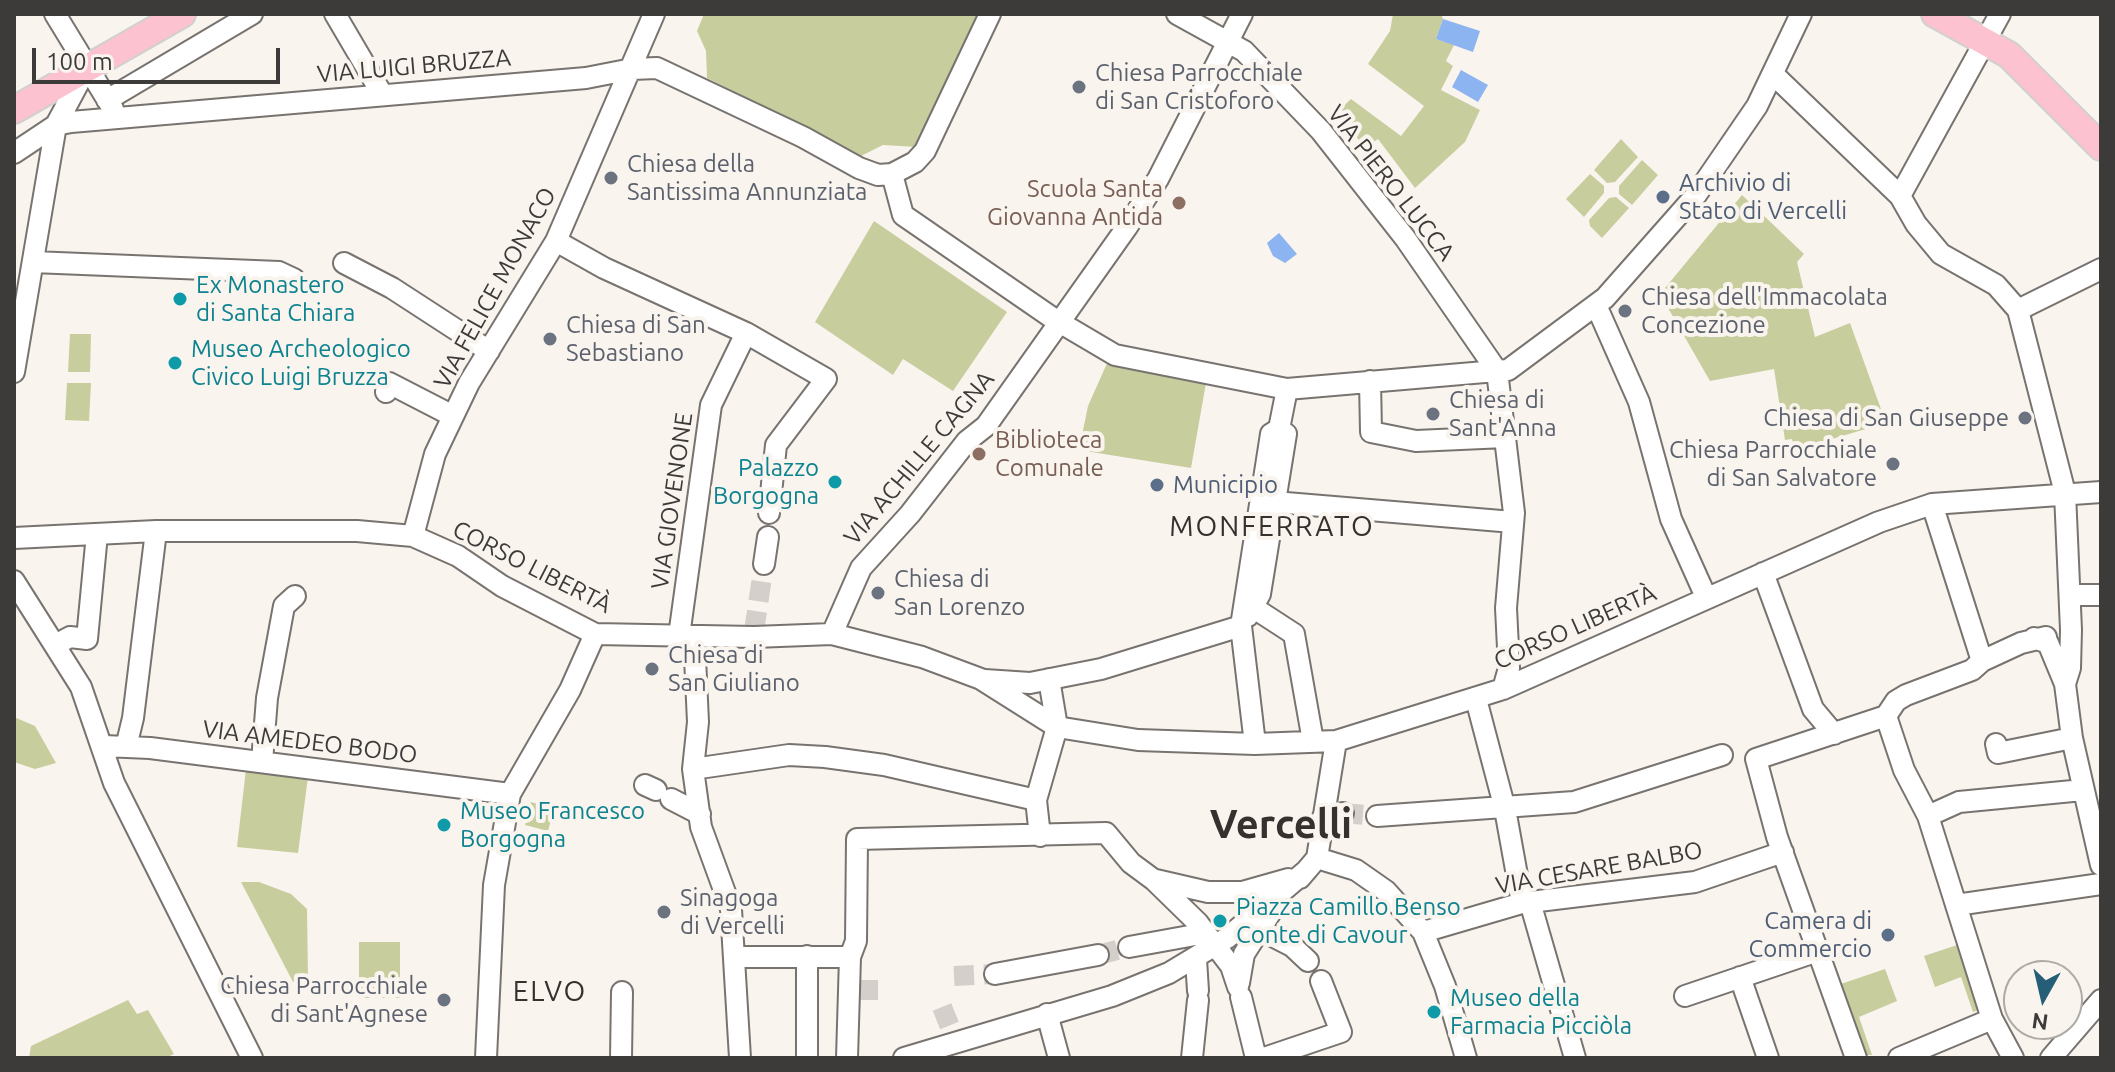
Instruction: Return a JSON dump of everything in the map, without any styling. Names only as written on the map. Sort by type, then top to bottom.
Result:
[{"type":"main road","points":[[14,110],[182,14]]},
{"type":"main road","points":[[1935,14],[1987,40],[2009,55],[2101,147]]},
{"type":"street","points":[[55,14],[113,109],[252,14]]},
{"type":"street","points":[[335,14],[382,94]]},
{"type":"street","points":[[990,14],[925,151],[915,162],[892,174],[903,215],[1059,322],[1115,355],[1287,389],[1508,370],[1596,305],[1696,195],[1757,106],[1801,14]]},
{"type":"street","name":"VIA PIERO LUCCA","points":[[1177,14],[1229,40],[1253,60],[1321,131],[1405,238],[1497,371]]},
{"type":"street","name":"VIA ACHILLE CAGNA","points":[[832,634],[861,568],[910,514],[967,441],[986,426],[1158,179],[1242,14]]},
{"type":"street","points":[[1900,196],[2000,14]]},
{"type":"street","name":"VIA FELICE MONACO","points":[[413,536],[435,454],[489,351],[556,241],[632,69],[649,18]]},
{"type":"street","name":"VIA LUIGI BRUZZA","points":[[56,125],[113,109],[382,94],[586,78],[632,69],[657,68],[803,137],[859,168],[878,175],[892,174]]},
{"type":"street","points":[[14,372],[56,125],[86,69]]},
{"type":"street","points":[[1774,75],[1900,196],[1916,224],[1941,254],[1996,285],[2018,310],[2065,493],[2071,630],[2070,668],[2065,684]]},
{"type":"street","points":[[14,153],[56,125]]},
{"type":"street","points":[[556,241],[604,268],[746,333],[826,379],[776,445],[769,513]]},
{"type":"street","points":[[33,262],[279,272],[294,279]]},
{"type":"street","points":[[344,263],[392,288],[489,351]]},
{"type":"street","points":[[2018,310],[2101,269]]},
{"type":"street","points":[[1596,305],[1639,402],[1671,519],[1706,597]]},
{"type":"street","name":"VIA GIOVENONE","points":[[740,1058],[731,909],[700,814],[693,769],[698,722],[687,636],[711,405],[746,333]]},
{"type":"street","points":[[1497,371],[1513,522],[1506,608],[1509,668],[1503,689]]},
{"type":"street","points":[[1370,381],[1371,432],[1416,441],[1505,437]]},
{"type":"street","points":[[386,392],[389,383],[453,416]]},
{"type":"street","points":[[1255,744],[1241,626],[1271,434],[1279,429],[1287,389]]},
{"type":"street","points":[[981,679],[1030,683],[1139,660],[1241,626],[1260,594],[1286,434],[1279,429]]},
{"type":"street","name":"CORSO LIBERTÀ","points":[[14,538],[156,531],[357,531],[413,536],[458,556],[502,586],[595,634],[832,634],[922,657],[981,679],[1057,727],[1138,740],[1255,744],[1336,741],[1476,699],[1879,522],[1932,504],[2101,492]]},
{"type":"street","points":[[1274,502],[1513,522]]},
{"type":"street","points":[[1932,504],[1982,661]]},
{"type":"street","points":[[126,747],[133,718],[156,531]]},
{"type":"street","points":[[57,644],[70,637],[87,639],[97,534]]},
{"type":"street","points":[[764,564],[768,537]]},
{"type":"street","points":[[1763,573],[1813,709],[1834,734]]},
{"type":"street","points":[[14,581],[57,644],[81,687],[104,746],[114,783],[252,1058]]},
{"type":"street","points":[[2070,595],[2101,595]]},
{"type":"street","points":[[262,762],[267,698],[284,606],[295,596]]},
{"type":"street","points":[[1254,608],[1294,634],[1313,741]]},
{"type":"street","points":[[1377,816],[1574,802],[1728,754],[1756,759],[1886,716],[1896,701],[1972,670],[1982,661],[2034,638],[2066,636],[2071,630]]},
{"type":"street","points":[[486,1054],[494,885],[510,794],[570,690],[595,634]]},
{"type":"street","points":[[2034,638],[2048,643],[2065,684],[2072,738],[2090,794],[2101,865]]},
{"type":"street","points":[[1040,836],[1036,800],[1057,727],[1049,679]]},
{"type":"street","points":[[1476,699],[1526,903],[1575,1058]]},
{"type":"street","points":[[1809,742],[1813,709]]},
{"type":"street","points":[[1886,716],[1904,770],[1928,816],[1992,1019],[2013,1058]]},
{"type":"street","points":[[1996,744],[1998,753],[2072,738]]},
{"type":"street","points":[[847,1058],[854,990],[850,957],[856,941],[857,839],[1106,833],[1108,839],[1154,880],[1211,940],[1231,966],[1238,987],[1244,954],[1259,929],[1312,864],[1333,815],[1336,741]]},
{"type":"street","name":"VIA AMEDEO BODO","points":[[104,746],[262,762],[510,794]]},
{"type":"street","points":[[693,769],[789,755],[825,757],[884,765],[1036,800]]},
{"type":"street","points":[[1756,759],[1780,844],[1856,1058]]},
{"type":"street","points":[[657,791],[700,814]]},
{"type":"street","points":[[1928,816],[1959,802],[2090,794]]},
{"type":"street","name":"VIA CESARE BALBO","points":[[1423,932],[1526,903],[1695,882],[1780,844]]},
{"type":"street","points":[[904,1058],[1112,996],[1196,959],[1211,940],[1312,864]]},
{"type":"street","points":[[1154,880],[1208,892],[1242,892],[1272,887],[1312,864],[1356,870],[1386,891],[1423,932],[1445,986],[1466,1058]]},
{"type":"street","points":[[1956,905],[2101,884]]},
{"type":"street","points":[[1259,929],[1292,946],[1308,961]]},
{"type":"street","points":[[1129,947],[1211,940]]},
{"type":"street","points":[[1685,996],[1818,951]]},
{"type":"street","points":[[995,974],[1098,955]]},
{"type":"street","points":[[807,956],[807,1058]]},
{"type":"street","points":[[734,957],[850,957]]},
{"type":"street","points":[[1192,1058],[1198,995],[1196,959]]},
{"type":"street","points":[[1740,977],[1768,1058]]},
{"type":"street","points":[[1264,1058],[1341,1032],[1321,981]]},
{"type":"street","points":[[621,1058],[622,992]]},
{"type":"street","points":[[1241,997],[1256,1058]]},
{"type":"street","points":[[2051,1058],[2101,1000]]},
{"type":"street","points":[[1047,1014],[1059,1058]]},
{"type":"street","points":[[1899,1058],[1992,1019]]},
{"type":"green space","points":[[704,14],[979,14],[917,147],[883,145],[861,156],[707,78],[706,51],[697,31]]},
{"type":"green space","points":[[1393,14],[1441,14],[1443,19],[1436,39],[1454,45],[1446,61],[1453,66],[1441,90],[1480,110],[1465,142],[1415,188],[1378,139],[1365,148],[1337,112],[1351,99],[1401,136],[1424,106],[1368,64],[1390,31]]},
{"type":"green space","points":[[1621,139],[1638,157],[1615,182],[1607,183],[1594,170]]},
{"type":"green space","points":[[1642,160],[1658,175],[1632,205],[1619,194],[1619,186]]},
{"type":"green space","points":[[1590,174],[1604,186],[1604,193],[1584,217],[1566,199]]},
{"type":"green space","points":[[1742,195],[1804,254],[1797,262],[1815,337],[1850,323],[1886,423],[1795,450],[1792,439],[1785,440],[1774,369],[1710,381],[1660,294]]},
{"type":"green space","points":[[1616,197],[1629,208],[1602,238],[1590,226],[1589,220],[1609,198]]},
{"type":"green space","points":[[874,221],[1007,312],[953,391],[903,359],[893,375],[815,322]]},
{"type":"green space","points":[[70,334],[91,334],[90,372],[68,372]]},
{"type":"green space","points":[[1108,361],[1206,383],[1191,468],[1079,450],[1088,406]]},
{"type":"green space","points":[[67,383],[91,383],[89,421],[65,420]]},
{"type":"green space","points":[[14,717],[35,726],[56,763],[35,769],[14,762]]},
{"type":"green space","points":[[246,769],[308,777],[298,853],[237,847]]},
{"type":"green space","points":[[531,802],[554,809],[548,831],[525,825]]},
{"type":"green space","points":[[241,882],[259,882],[291,894],[307,909],[308,978],[293,982]]},
{"type":"green space","points":[[359,942],[400,942],[400,998],[359,998]]},
{"type":"green space","points":[[1960,944],[1981,1009],[1973,1012],[1961,977],[1935,987],[1924,956]]},
{"type":"green space","points":[[1885,969],[1897,1001],[1859,1017],[1872,1055],[1863,1055],[1832,987]]},
{"type":"green space","points":[[128,1000],[137,1014],[148,1010],[174,1054],[165,1058],[29,1058],[31,1046]]},
{"type":"water","points":[[1443,19],[1480,31],[1473,52],[1436,39]]},
{"type":"water","points":[[1461,70],[1488,85],[1478,102],[1452,87]]},
{"type":"water","points":[[1279,233],[1297,254],[1285,263],[1273,256],[1267,243]]},
{"type":"tunnel","points":[[754,631],[764,564]]},
{"type":"tunnel","points":[[1343,813],[1377,816]]},
{"type":"tunnel","points":[[1098,955],[1129,947]]},
{"type":"tunnel","points":[[954,976],[995,974]]},
{"type":"tunnel","points":[[858,990],[881,990]]},
{"type":"tunnel","points":[[942,1007],[952,1032]]},
{"type":"place","name":"Chiesa Parrocchiale di San Cristoforo","points":[[1079,87]]},
{"type":"place","name":"Chiesa della Santissima Annunziata","points":[[611,178]]},
{"type":"place","name":"Archivio di Stato di Vercelli","points":[[1663,197]]},
{"type":"place","name":"Scuola Santa Giovanna Antida","points":[[1179,203]]},
{"type":"place","name":"Ex Monastero di Santa Chiara","points":[[180,299]]},
{"type":"place","name":"Chiesa dell'Immacolata Concezione","points":[[1625,311]]},
{"type":"place","name":"Chiesa di San Sebastiano","points":[[550,339]]},
{"type":"place","name":"Museo Archeologico Civico Luigi Bruzza","points":[[175,363]]},
{"type":"place","name":"Chiesa di Sant'Anna","points":[[1433,414]]},
{"type":"place","name":"Chiesa di San Giuseppe","points":[[2025,418]]},
{"type":"place","name":"Biblioteca Comunale","points":[[979,454]]},
{"type":"place","name":"Chiesa Parrocchiale di San Salvatore","points":[[1893,464]]},
{"type":"place","name":"Palazzo Borgogna","points":[[835,482]]},
{"type":"place","name":"Municipio","points":[[1157,485]]},
{"type":"place","name":"Chiesa di San Lorenzo","points":[[878,593]]},
{"type":"place","name":"Chiesa di San Giuliano","points":[[652,669]]},
{"type":"place","name":"Museo Francesco Borgogna","points":[[444,825]]},
{"type":"place","name":"Sinagoga di Vercelli","points":[[664,912]]},
{"type":"place","name":"Piazza Camillo Benso Conte di Cavour","points":[[1220,921]]},
{"type":"place","name":"Camera di Commercio","points":[[1888,935]]},
{"type":"place","name":"Chiesa Parrocchiale di Sant'Agnese","points":[[444,1000]]},
{"type":"place","name":"Museo della Farmacia Picciòla","points":[[1434,1012]]},
{"type":"district","name":"MONFERRATO","points":[[1272,527]]},
{"type":"district","name":"Vercelli","points":[[1281,825]]},
{"type":"district","name":"ELVO","points":[[550,992]]}]
